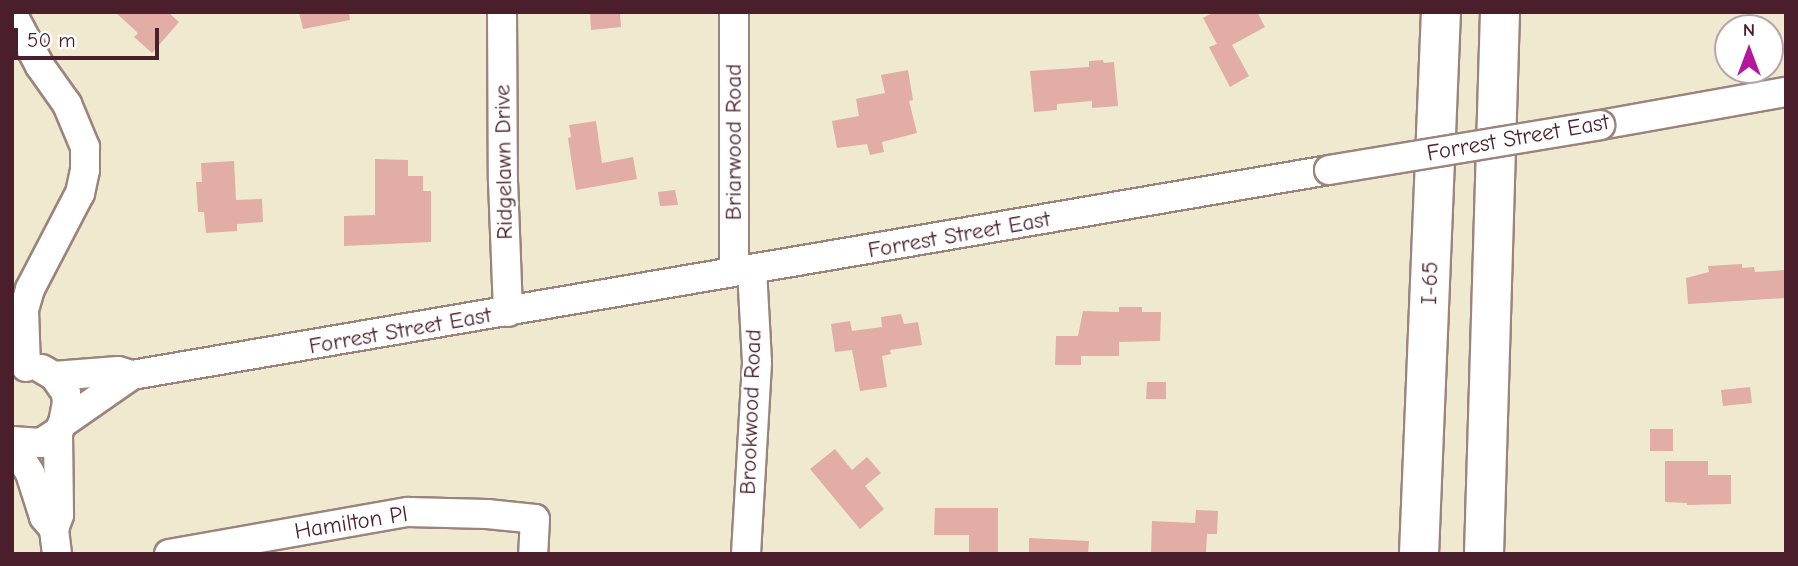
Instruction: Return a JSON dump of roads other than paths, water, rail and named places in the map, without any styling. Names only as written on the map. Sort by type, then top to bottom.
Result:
[{"type":"highway","name":"I-65","points":[[1419,554],[1441,12]]},
{"type":"highway","points":[[1484,554],[1500,12]]},
{"type":"street","name":"Ridgelawn Drive","points":[[502,12],[503,181],[508,312]]},
{"type":"street","name":"Briarwood Road","points":[[734,12],[743,271]]},
{"type":"street","points":[[12,13],[40,66],[67,104],[85,147],[85,170],[80,193],[30,289],[24,310],[19,369],[46,371],[54,376],[66,393],[67,414],[60,428],[56,541]]},
{"type":"street","name":"Forrest Street East","points":[[54,376],[118,371],[132,375],[1786,92]]},
{"type":"street","name":"Brookwood Road","points":[[743,271],[757,362],[753,550]]},
{"type":"street","name":"Forrest Street East","points":[[12,442],[41,443],[132,375]]},
{"type":"street","points":[[12,442],[30,473],[44,517],[56,541]]},
{"type":"street","name":"Hamilton Pl","points":[[169,554],[408,512],[486,513],[535,519],[533,554]]}]
